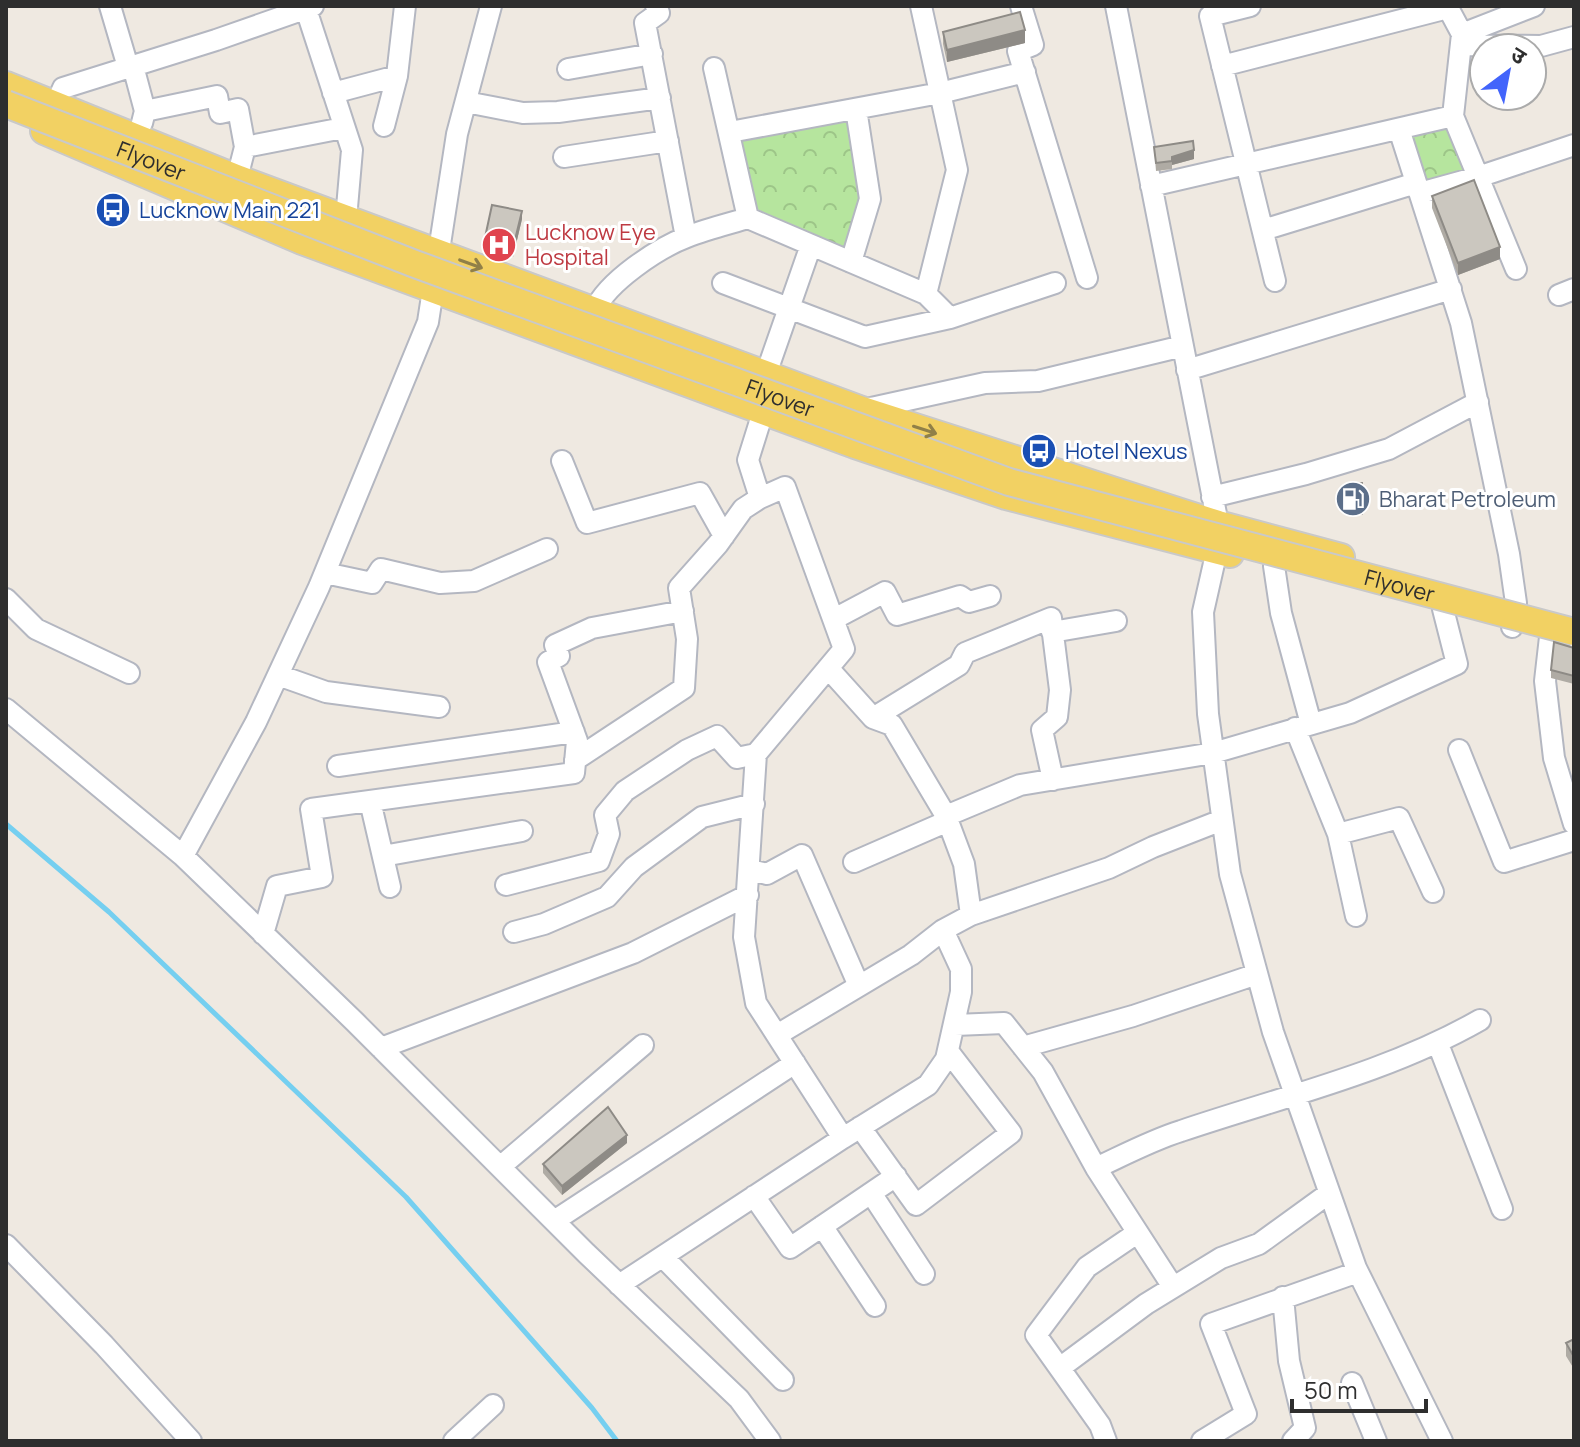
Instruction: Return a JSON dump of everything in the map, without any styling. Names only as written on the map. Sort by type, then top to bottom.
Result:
[{"type":"main road","points":[[6,85],[239,179],[862,410],[1514,615],[1566,638]]},
{"type":"main road","name":"Flyover","points":[[6,104],[415,264],[1009,482],[1566,638]]},
{"type":"main road","points":[[6,115],[302,241],[763,412],[1006,496],[1443,609],[1574,619]]},
{"type":"street","points":[[110,6],[145,111],[138,138]]},
{"type":"street","points":[[384,126],[397,76],[405,6]]},
{"type":"street","points":[[183,856],[256,722],[325,573],[428,322],[457,134],[491,6]]},
{"type":"street","points":[[656,6],[659,13],[645,23],[686,237]]},
{"type":"street","points":[[921,6],[957,170],[926,294]]},
{"type":"street","points":[[1021,6],[1033,45],[1018,51],[1087,278]]},
{"type":"street","points":[[1116,6],[1218,524],[1217,550],[1203,612],[1208,714],[1230,874],[1273,1032],[1328,1194],[1358,1272],[1442,1441]]},
{"type":"street","points":[[1250,6],[1210,16],[1275,281]]},
{"type":"street","points":[[1461,39],[1534,6]]},
{"type":"street","points":[[55,106],[63,88],[308,7],[352,150],[346,219]]},
{"type":"street","points":[[1222,66],[1448,7],[1461,39],[1453,116],[1516,269]]},
{"type":"street","points":[[1461,39],[1541,46],[1574,37]]},
{"type":"street","points":[[568,69],[652,54]]},
{"type":"street","points":[[714,68],[748,218]]},
{"type":"street","points":[[730,132],[940,93],[1025,72]]},
{"type":"street","points":[[333,93],[397,76]]},
{"type":"street","points":[[145,111],[217,96],[220,113],[238,109],[245,147],[239,179],[226,210]]},
{"type":"street","points":[[466,102],[523,113],[558,112],[660,98]]},
{"type":"street","points":[[851,262],[870,199],[856,109]]},
{"type":"street","points":[[1151,186],[1453,116]]},
{"type":"street","points":[[245,147],[343,128]]},
{"type":"street","points":[[1399,129],[1461,323],[1509,554],[1514,615]]},
{"type":"street","points":[[564,157],[668,141]]},
{"type":"street","points":[[1263,230],[1418,188],[1478,177],[1574,145]]},
{"type":"street","points":[[595,310],[601,295],[649,258],[686,237],[748,218],[926,294],[950,318]]},
{"type":"street","points":[[760,498],[748,460],[763,412],[761,399],[766,374],[811,245]]},
{"type":"street","points":[[723,283],[865,337],[950,318],[1055,283]]},
{"type":"street","points":[[1187,370],[1451,289]]},
{"type":"street","points":[[862,410],[985,383],[1038,381],[1183,346]]},
{"type":"street","points":[[1212,497],[1306,474],[1389,449],[1478,402]]},
{"type":"street","points":[[562,461],[587,523],[700,493],[724,536]]},
{"type":"street","points":[[575,760],[684,688],[687,639],[679,588],[743,509],[785,487],[844,649],[756,754],[744,937],[756,1003],[795,1063],[851,1132],[896,1176],[916,1205],[1011,1133],[948,1051]]},
{"type":"street","points":[[325,573],[372,583],[381,569],[440,583],[474,581],[547,549]]},
{"type":"street","points":[[1274,566],[1303,726],[1338,834],[1356,916]]},
{"type":"street","points":[[834,619],[885,592],[897,615],[960,596],[969,602],[990,596]]},
{"type":"street","points":[[6,599],[36,629],[129,673]]},
{"type":"street","points":[[854,862],[1020,785],[1213,753],[1350,713],[1457,664],[1443,609]]},
{"type":"street","points":[[263,934],[277,886],[322,877],[311,809],[574,773],[577,741],[548,662],[559,656],[555,645],[592,628],[683,611]]},
{"type":"street","points":[[873,718],[959,665],[965,653],[1051,618],[1060,690],[1057,717],[1042,730],[1053,780]]},
{"type":"street","points":[[1052,632],[1116,621]]},
{"type":"street","points":[[1566,638],[1545,681],[1554,758],[1574,824]]},
{"type":"street","points":[[828,668],[873,718],[892,725],[947,818],[964,864],[971,915]]},
{"type":"street","points":[[278,675],[326,692],[439,707]]},
{"type":"street","points":[[6,709],[183,856],[739,1399],[770,1441]]},
{"type":"street","points":[[338,766],[574,732]]},
{"type":"street","points":[[506,885],[599,861],[609,834],[605,815],[625,791],[687,750],[717,736],[737,758],[756,754]]},
{"type":"street","points":[[1459,750],[1504,862],[1574,840]]},
{"type":"street","points":[[370,801],[390,887]]},
{"type":"street","points":[[514,932],[544,924],[607,897],[634,867],[702,817],[754,804]]},
{"type":"street","points":[[1338,834],[1399,818],[1433,892]]},
{"type":"street","points":[[777,1035],[911,955],[943,930],[971,915],[1109,868],[1222,820]]},
{"type":"street","points":[[383,856],[522,831]]},
{"type":"street","points":[[750,870],[767,874],[802,855],[859,986]]},
{"type":"street","points":[[381,1048],[633,953],[748,895]]},
{"type":"street","points":[[619,1285],[928,1085],[946,1059],[961,992],[961,969],[943,930]]},
{"type":"street","points":[[1023,1047],[1133,1016],[1257,974]]},
{"type":"street","points":[[1096,1168],[1178,1131],[1295,1096],[1438,1044],[1480,1020]]},
{"type":"street","points":[[955,1025],[1004,1023],[1043,1072],[1096,1168],[1173,1287]]},
{"type":"street","points":[[1438,1044],[1502,1209]]},
{"type":"street","points":[[500,1167],[643,1045]]},
{"type":"street","points":[[554,1221],[795,1063]]},
{"type":"street","points":[[754,1196],[790,1248],[896,1176]]},
{"type":"street","points":[[871,1193],[924,1274]]},
{"type":"street","points":[[1061,1367],[1146,1304],[1221,1258],[1259,1244],[1328,1194]]},
{"type":"street","points":[[822,1226],[875,1306]]},
{"type":"street","points":[[1106,1441],[1100,1425],[1036,1335],[1087,1267],[1137,1233]]},
{"type":"street","points":[[6,1245],[104,1345],[191,1441]]},
{"type":"street","points":[[663,1257],[783,1380]]},
{"type":"street","points":[[1202,1441],[1246,1414],[1211,1324],[1358,1272]]},
{"type":"street","points":[[1283,1297],[1289,1361],[1305,1428],[1293,1441]]},
{"type":"street","points":[[1352,1383],[1376,1441]]},
{"type":"street","points":[[454,1441],[493,1405]]},
{"type":"green space","points":[[850,117],[864,200],[851,250],[754,208],[739,135]]},
{"type":"green space","points":[[1451,119],[1468,172],[1426,185],[1409,132]]},
{"type":"building","points":[[1020,12],[1025,30],[947,50],[943,32]]},
{"type":"building","points":[[1193,141],[1194,150],[1172,157],[1172,161],[1156,163],[1154,147]]},
{"type":"building","points":[[1474,180],[1500,247],[1458,263],[1432,196]]},
{"type":"building","points":[[492,205],[522,211],[513,248],[484,242]]},
{"type":"building","points":[[1362,483],[1363,510],[1350,511],[1349,484]]},
{"type":"building","points":[[1554,642],[1574,648],[1574,676],[1551,670]]},
{"type":"building","points":[[608,1107],[627,1135],[562,1186],[543,1164]]},
{"type":"building","points":[[1574,1339],[1574,1357],[1566,1343]]},
{"type":"waterway","points":[[6,824],[109,912],[406,1197],[592,1408],[617,1441]]},
{"type":"place","name":"Lucknow Main 221","points":[[113,210]]},
{"type":"place","name":"Lucknow Eye Hospital","points":[[499,245]]},
{"type":"place","name":"Hotel Nexus","points":[[1039,451]]},
{"type":"place","name":"Bharat Petroleum","points":[[1353,499]]}]
